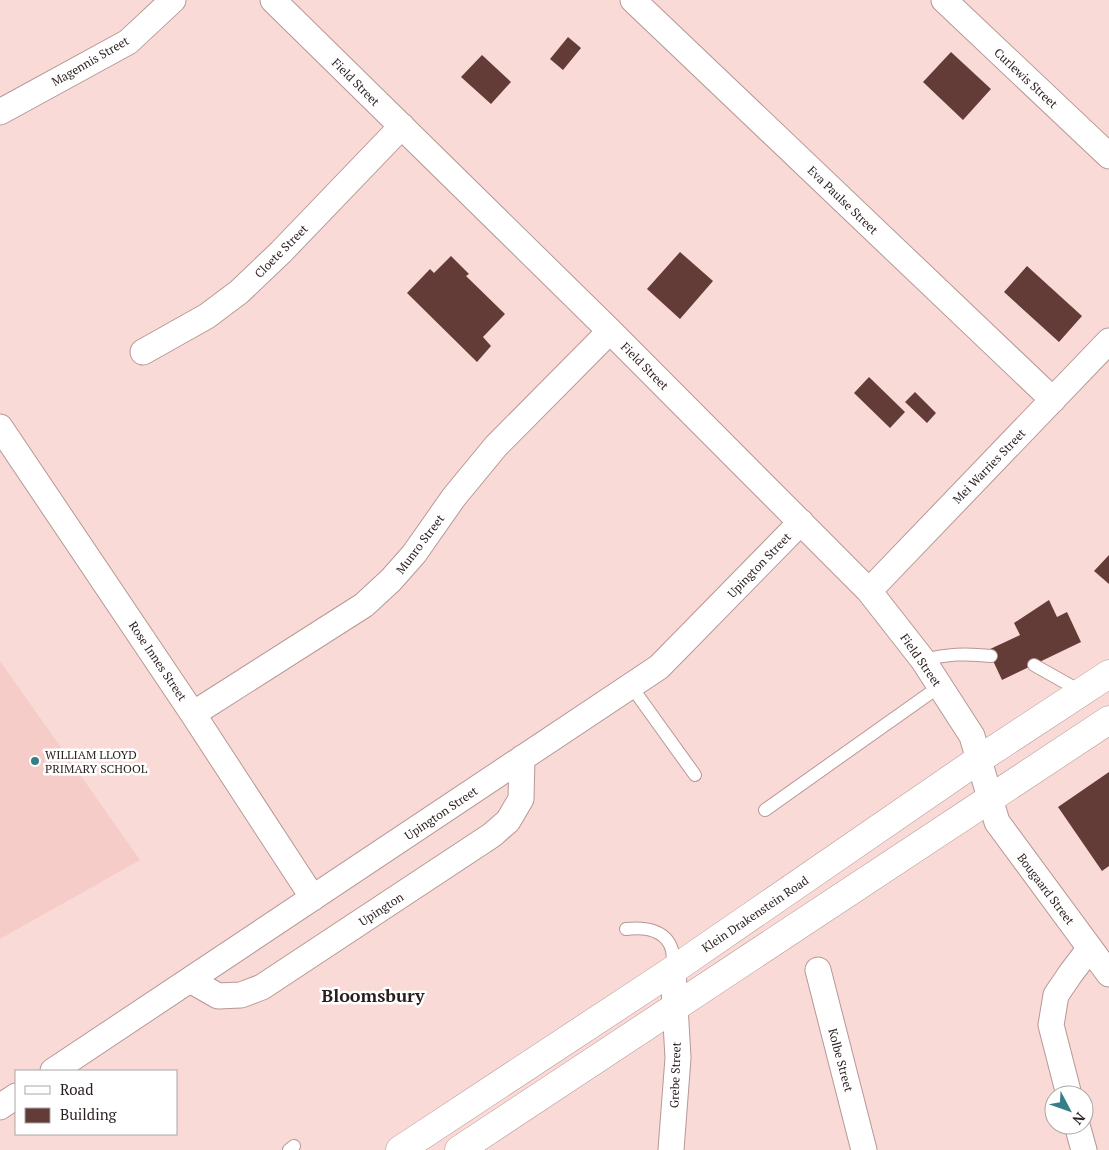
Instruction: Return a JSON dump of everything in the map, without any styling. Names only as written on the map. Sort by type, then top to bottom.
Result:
[{"type":"main road","name":"Klein Drakenstein Road","points":[[400,1150],[673,970],[978,760],[1109,674]]},
{"type":"main road","points":[[459,1150],[1109,720]]},
{"type":"street","name":"Magennis Street","points":[[0,112],[128,42],[173,0]]},
{"type":"street","name":"Field Street","points":[[273,0],[610,331],[869,591],[923,660],[972,736],[989,800]]},
{"type":"street","name":"Eva Paulse Street","points":[[633,0],[1053,400]]},
{"type":"street","name":"Curlewis Street","points":[[944,0],[1109,156]]},
{"type":"street","name":"Cloete Street","points":[[143,352],[206,316],[239,292],[281,252],[402,126]]},
{"type":"street","name":"Munro Street","points":[[193,714],[364,605],[391,580],[414,554],[454,497],[496,446],[610,331]]},
{"type":"street","name":"Mei Warries Street","points":[[869,591],[1109,341]]},
{"type":"street","name":"Rose Innes Street","points":[[0,427],[193,714],[313,898]]},
{"type":"street","name":"Upington Street","points":[[55,1070],[659,667],[801,522]]},
{"type":"street","name":"Upington","points":[[190,980],[218,996],[241,995],[262,987],[492,835],[508,821],[521,798],[522,758]]},
{"type":"street","name":"Bougaard Street","points":[[989,800],[996,822],[1109,974]]},
{"type":"street","points":[[1067,1085],[1051,1024],[1056,995],[1090,948]]},
{"type":"street","name":"Grebe Street","points":[[671,1150],[678,1058],[673,970]]},
{"type":"street","name":"Kolbe Street","points":[[818,970],[864,1150]]},
{"type":"street","points":[[0,1107],[15,1097]]},
{"type":"street","points":[[1080,1135],[1084,1150]]},
{"type":"lane","points":[[923,660],[950,654],[991,656]]},
{"type":"lane","points":[[1034,665],[1082,692]]},
{"type":"lane","points":[[631,686],[695,775]]},
{"type":"lane","points":[[765,810],[940,686]]},
{"type":"lane","points":[[626,929],[644,928],[656,931],[672,949],[673,970]]},
{"type":"shaded area","name":"WILLIAM LLOYD PRIMARY SCHOOL","points":[[0,661],[140,860],[0,939]]},
{"type":"building","points":[[568,37],[581,48],[563,70],[550,59]]},
{"type":"building","points":[[951,52],[991,89],[963,120],[923,82]]},
{"type":"building","points":[[482,55],[511,82],[491,104],[461,77]]},
{"type":"building","points":[[680,252],[713,281],[680,319],[647,289]]},
{"type":"building","points":[[451,256],[469,274],[466,276],[505,314],[483,337],[491,346],[477,362],[407,293],[430,269],[434,273]]},
{"type":"building","points":[[1027,266],[1082,316],[1059,342],[1004,292]]},
{"type":"building","points":[[869,377],[905,412],[890,428],[854,393]]},
{"type":"building","points":[[915,392],[936,413],[927,423],[905,402]]},
{"type":"building","points":[[1109,555],[1109,584],[1094,571]]},
{"type":"building","points":[[1049,600],[1057,617],[1067,612],[1081,642],[1002,680],[988,650],[1020,635],[1014,623]]},
{"type":"building","points":[[1109,772],[1109,866],[1102,871],[1058,807]]},
{"type":"place","name":"WILLIAM LLOYD PRIMARY SCHOOL","points":[[35,761]]},
{"type":"district","name":"Bloomsbury","points":[[373,995]]}]
